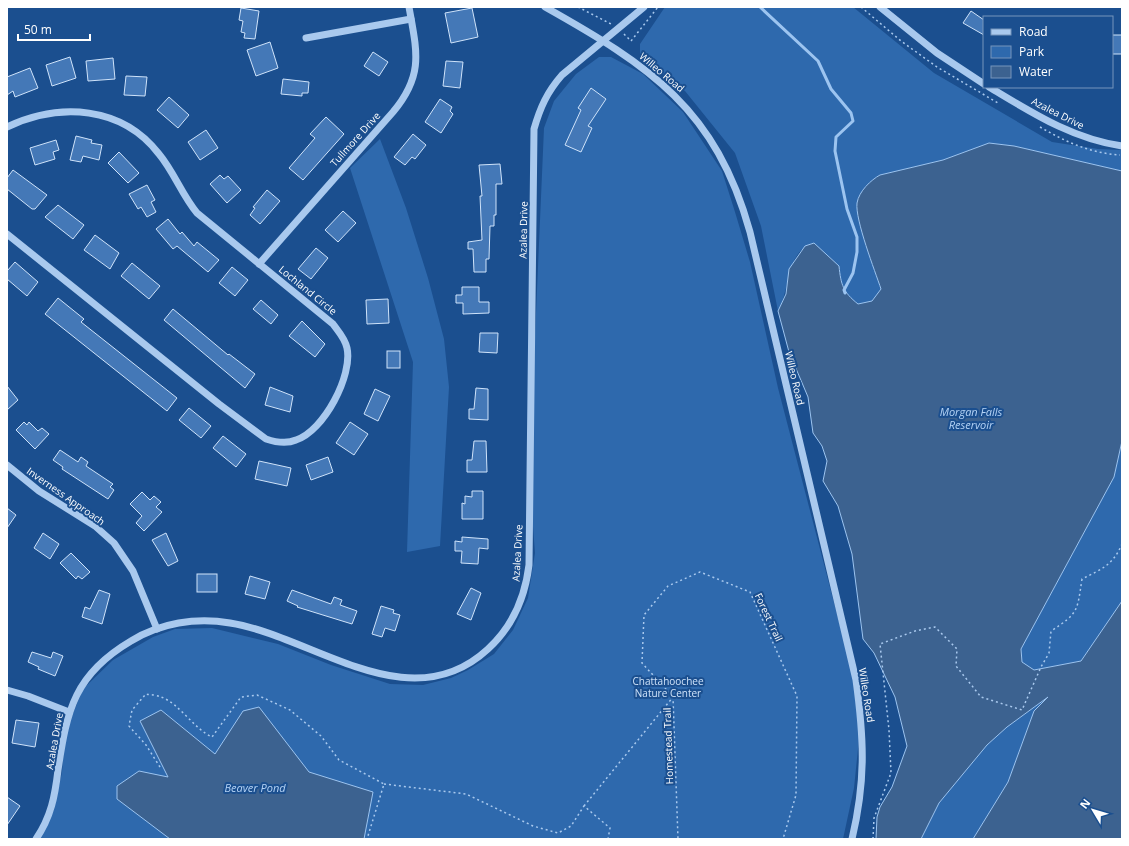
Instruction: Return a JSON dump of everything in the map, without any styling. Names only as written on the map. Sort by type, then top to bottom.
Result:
[{"type":"street","name":"Tullmore Drive","points":[[259,264],[409,91],[413,80],[416,61],[409,7]]},
{"type":"street","name":"Willeo Road","points":[[545,7],[605,40],[664,85],[694,116],[718,150],[738,195],[744,213],[856,680],[862,727],[863,753],[860,801],[852,839]]},
{"type":"street","name":"Azalea Drive","points":[[36,839],[45,826],[54,800],[68,712],[81,687],[100,664],[132,640],[157,629],[178,623],[194,621],[230,623],[252,628],[378,674],[411,679],[438,675],[465,665],[485,651],[503,633],[518,608],[523,595],[528,565],[534,129],[540,107],[551,88],[562,76],[644,7]]},
{"type":"street","points":[[880,7],[937,53],[983,83]]},
{"type":"street","points":[[306,38],[411,19]]},
{"type":"street","name":"Azalea Drive","points":[[991,88],[1070,132],[1098,141],[1122,146]]},
{"type":"street","name":"Lochland Circle","points":[[7,127],[46,113],[64,111],[92,112],[128,126],[148,141],[161,155],[186,199],[197,213],[326,317],[338,331],[347,347],[347,369],[326,414],[313,431],[296,441],[274,442],[251,430],[7,234]]},
{"type":"street","name":"Inverness Approach","points":[[7,465],[39,491],[95,526],[114,543],[133,571],[157,629]]},
{"type":"street","points":[[7,690],[28,696],[68,712]]},
{"type":"path","points":[[578,7],[607,20],[631,41],[658,7]]},
{"type":"path","points":[[873,839],[874,818],[892,773],[880,644],[915,631],[935,627],[957,650],[956,666],[981,697],[1022,710],[1041,667],[1049,653],[1051,631],[1070,619],[1077,610],[1082,579],[1107,566],[1117,554],[1122,544]]},
{"type":"path","name":"Forest Trail","points":[[673,697],[642,663],[644,615],[668,586],[700,572],[750,592],[797,696],[796,795],[783,839]]},
{"type":"path","points":[[160,767],[146,745],[128,726],[132,710],[146,694],[162,697],[184,714],[204,733],[212,737],[241,697],[257,694],[290,710],[321,736],[339,760],[384,784],[367,839]]},
{"type":"path","name":"Homestead Trail","points":[[384,784],[466,794],[533,826],[558,833],[571,826],[584,806],[673,697]]},
{"type":"path","name":"Homestead Trail","points":[[673,697],[678,839]]},
{"type":"path","points":[[584,806],[610,828],[608,839]]},
{"type":"green space","points":[[665,7],[853,7],[934,73],[1052,142],[1098,149],[1122,150],[1122,171],[1014,146],[989,143],[943,160],[880,175],[866,186],[860,194],[857,203],[857,211],[862,233],[881,289],[872,301],[858,304],[853,300],[844,288],[839,266],[813,243],[804,248],[793,263],[778,311],[761,226],[735,153],[685,91],[640,58],[640,44]]},
{"type":"green space","name":"Chattahoochee Nature Center","points":[[599,57],[611,57],[643,74],[683,112],[722,171],[735,212],[750,262],[778,388],[862,710],[854,788],[843,839],[37,839],[54,810],[62,772],[65,733],[83,689],[113,660],[153,637],[175,629],[212,628],[278,644],[331,665],[390,684],[423,685],[451,678],[468,670],[494,654],[513,630],[528,598],[535,553],[529,475],[544,128],[554,101],[576,74]]},
{"type":"green space","points":[[380,139],[406,208],[428,278],[444,339],[449,387],[440,546],[407,552],[413,362],[350,168]]},
{"type":"green space","points":[[1122,441],[1122,601],[1081,661],[1034,670],[1022,662],[1021,649],[1114,477]]},
{"type":"green space","points":[[1051,695],[1034,711],[1008,782],[973,839],[921,839],[939,803],[987,745],[1007,727]]},
{"type":"water","name":"Morgan Falls Reservoir","points":[[989,143],[1014,146],[1122,171],[1122,441],[1114,477],[1021,649],[1022,662],[1034,670],[1081,661],[1122,601],[1122,839],[973,839],[1008,782],[1034,711],[1048,697],[1007,727],[987,745],[939,803],[921,839],[876,839],[877,817],[880,807],[892,787],[907,746],[895,697],[874,653],[863,639],[852,554],[838,506],[823,481],[827,461],[822,446],[813,433],[808,397],[789,352],[778,311],[786,294],[789,269],[805,246],[814,243],[839,266],[844,288],[853,300],[858,304],[872,301],[881,289],[859,221],[857,203],[860,194],[869,183],[880,175],[943,160]]},
{"type":"water","name":"Beaver Pond","points":[[259,707],[309,772],[373,792],[364,839],[170,839],[117,799],[117,786],[139,771],[168,777],[140,721],[161,710],[215,754],[243,711]]},
{"type":"building","points":[[241,8],[259,11],[255,39],[244,38],[245,33],[241,32],[243,21],[239,20]]},
{"type":"building","points":[[472,8],[478,37],[451,43],[445,13]]},
{"type":"building","points":[[971,11],[983,19],[983,34],[963,23]]},
{"type":"building","points":[[1113,35],[1122,35],[1122,54],[1113,54]]},
{"type":"building","points":[[270,42],[278,68],[256,76],[247,50]]},
{"type":"building","points":[[373,52],[388,62],[379,76],[364,66]]},
{"type":"building","points":[[70,57],[76,78],[52,86],[46,65]]},
{"type":"building","points":[[113,58],[115,79],[88,81],[86,61]]},
{"type":"building","points":[[446,61],[463,62],[460,88],[443,86]]},
{"type":"building","points":[[30,68],[38,88],[15,97],[13,91],[7,95],[7,77]]},
{"type":"building","points":[[126,76],[147,77],[145,96],[124,95]]},
{"type":"building","points":[[283,79],[309,82],[308,93],[302,93],[302,96],[281,94]]},
{"type":"building","points":[[591,88],[606,99],[588,126],[592,128],[581,152],[565,145],[581,110],[578,108]]},
{"type":"building","points":[[169,97],[189,115],[178,128],[157,110]]},
{"type":"building","points":[[440,99],[452,107],[450,111],[453,114],[441,133],[425,122]]},
{"type":"building","points":[[326,117],[344,134],[303,180],[289,168],[315,138],[310,134]]},
{"type":"building","points":[[206,130],[218,148],[200,160],[188,142]]},
{"type":"building","points":[[413,134],[426,145],[415,159],[412,157],[405,165],[394,157]]},
{"type":"building","points":[[76,136],[92,140],[91,143],[102,145],[99,160],[83,156],[81,162],[70,160]]},
{"type":"building","points":[[56,140],[59,150],[53,152],[55,159],[35,165],[30,148]]},
{"type":"building","points":[[119,152],[139,173],[128,183],[108,163]]},
{"type":"building","points":[[500,164],[502,184],[496,184],[496,215],[494,215],[494,226],[490,226],[489,259],[486,259],[486,272],[474,272],[473,249],[468,249],[468,242],[482,240],[480,196],[482,196],[479,165]]},
{"type":"building","points":[[13,170],[47,195],[35,209],[32,209],[7,189],[7,178]]},
{"type":"building","points":[[220,175],[224,179],[228,176],[241,190],[227,203],[210,184]]},
{"type":"building","points":[[147,185],[155,200],[151,202],[156,212],[147,217],[141,207],[138,209],[129,194]]},
{"type":"building","points":[[267,190],[280,201],[260,224],[250,215],[255,208],[253,207]]},
{"type":"building","points":[[58,205],[84,225],[73,239],[45,217]]},
{"type":"building","points":[[343,211],[356,223],[338,242],[325,230]]},
{"type":"building","points":[[168,219],[180,234],[182,232],[194,246],[197,242],[219,260],[208,272],[177,246],[173,249],[156,229]]},
{"type":"building","points":[[95,235],[119,253],[110,269],[84,250]]},
{"type":"building","points":[[316,248],[328,258],[311,279],[298,269]]},
{"type":"building","points":[[15,262],[38,282],[27,296],[7,279],[7,271]]},
{"type":"building","points":[[132,263],[160,286],[149,299],[121,276]]},
{"type":"building","points":[[232,267],[248,280],[235,296],[219,283]]},
{"type":"building","points":[[462,287],[479,287],[479,302],[489,302],[489,313],[463,314],[463,303],[456,303],[456,295],[462,295]]},
{"type":"building","points":[[58,298],[84,319],[81,322],[177,398],[167,411],[45,314]]},
{"type":"building","points":[[388,299],[389,323],[367,324],[366,300]]},
{"type":"building","points":[[261,300],[278,315],[271,324],[253,309]]},
{"type":"building","points":[[173,309],[228,355],[229,354],[255,374],[245,388],[164,320]]},
{"type":"building","points":[[302,321],[325,344],[315,357],[289,336]]},
{"type":"building","points":[[480,333],[498,333],[497,353],[479,352]]},
{"type":"building","points":[[387,351],[400,351],[400,368],[387,368]]},
{"type":"building","points":[[7,386],[18,400],[7,410]]},
{"type":"building","points":[[270,387],[293,396],[290,412],[265,405]]},
{"type":"building","points":[[476,388],[488,389],[488,420],[469,419],[469,409],[474,409]]},
{"type":"building","points":[[375,389],[390,396],[378,421],[364,414]]},
{"type":"building","points":[[189,408],[211,426],[201,438],[179,420]]},
{"type":"building","points":[[24,422],[27,425],[29,422],[38,431],[42,428],[49,434],[35,449],[16,430]]},
{"type":"building","points":[[350,422],[368,434],[354,455],[336,443]]},
{"type":"building","points":[[223,436],[246,454],[236,467],[213,448]]},
{"type":"building","points":[[474,441],[486,441],[487,472],[467,472],[467,460],[472,460]]},
{"type":"building","points":[[60,450],[78,462],[81,457],[88,462],[86,466],[113,484],[110,487],[114,490],[108,499],[62,469],[63,467],[53,460]]},
{"type":"building","points":[[328,457],[333,472],[311,480],[306,465]]},
{"type":"building","points":[[259,461],[291,468],[287,486],[255,479]]},
{"type":"building","points":[[472,491],[483,491],[483,519],[462,519],[462,503],[465,504],[465,496],[472,497]]},
{"type":"building","points":[[142,492],[150,500],[154,496],[161,502],[156,507],[162,512],[144,531],[136,523],[142,516],[130,504]]},
{"type":"building","points":[[7,508],[16,515],[7,528]]},
{"type":"building","points":[[43,533],[59,544],[50,559],[34,548]]},
{"type":"building","points":[[166,533],[178,561],[168,566],[152,540]]},
{"type":"building","points":[[462,537],[488,539],[488,549],[479,548],[478,564],[461,563],[462,551],[455,551],[455,541],[462,542]]},
{"type":"building","points":[[71,553],[90,572],[82,579],[78,576],[76,579],[60,563]]},
{"type":"building","points":[[197,574],[217,574],[217,592],[197,592]]},
{"type":"building","points":[[250,576],[270,582],[265,599],[245,594]]},
{"type":"building","points":[[471,588],[481,593],[471,620],[457,614]]},
{"type":"building","points":[[99,590],[110,594],[102,624],[82,617],[85,607],[90,609]]},
{"type":"building","points":[[292,590],[331,604],[334,597],[342,600],[340,605],[357,611],[352,624],[297,607],[298,606],[287,601]]},
{"type":"building","points":[[381,606],[394,610],[393,613],[400,615],[395,631],[385,628],[382,637],[372,634]]},
{"type":"building","points":[[32,652],[51,658],[53,652],[63,656],[55,676],[38,669],[39,667],[28,662]]},
{"type":"building","points":[[16,720],[39,723],[35,747],[12,743]]},
{"type":"building","points":[[7,797],[20,806],[7,825]]},
{"type":"waterway","points":[[760,7],[818,61],[831,89],[851,113],[853,121],[836,137],[835,151],[847,209],[857,237],[857,252],[853,273],[844,290],[845,293]]}]
